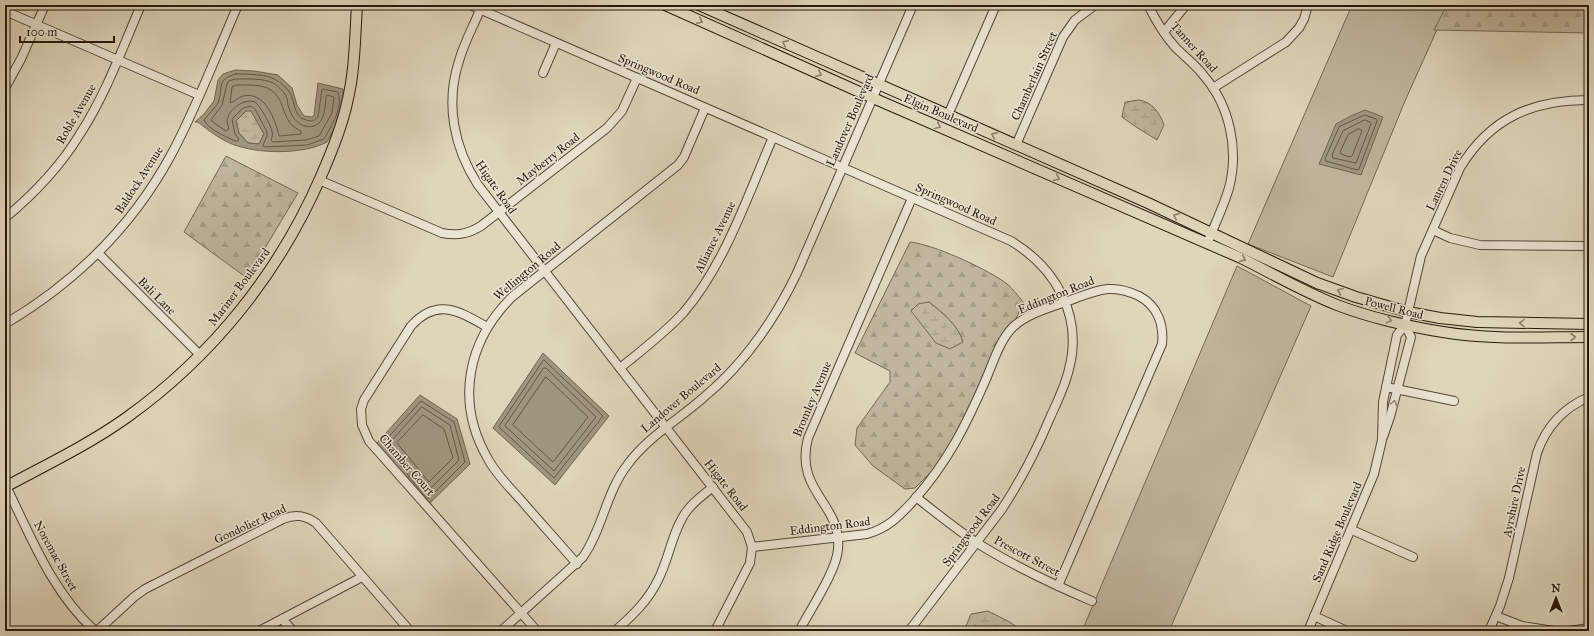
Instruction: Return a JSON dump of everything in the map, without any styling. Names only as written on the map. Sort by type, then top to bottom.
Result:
[{"type":"main road","name":"Mariner Boulevard","points":[[5,486],[69,454],[119,423],[166,387],[200,355],[236,316],[272,268],[302,216],[335,143],[352,79],[357,5]]},
{"type":"main road","name":"Elgin Boulevard","points":[[666,5],[873,98],[1207,243]]},
{"type":"main road","name":"Elgin Boulevard","points":[[699,5],[1141,199],[1212,232]]},
{"type":"main road","name":"Powell Road","points":[[1212,232],[1317,283],[1356,297],[1408,312],[1440,318],[1478,322],[1589,324]]},
{"type":"main road","name":"Powell Road","points":[[1207,243],[1241,258],[1295,286],[1338,305],[1405,325],[1472,335],[1589,337]]},
{"type":"street","points":[[5,88],[21,59],[45,5]]},
{"type":"street","name":"Roble Avenue","points":[[5,218],[37,189],[66,155],[92,114],[141,5]]},
{"type":"street","name":"Baldock Avenue","points":[[5,324],[47,297],[68,281],[98,254],[131,216],[158,177],[180,137],[238,5]]},
{"type":"street","name":"Springwood Road","points":[[470,5],[1011,241],[1035,257],[1052,277],[1065,302],[1071,324],[1073,339],[1072,354],[1066,382],[1028,468],[1002,509],[909,631]]},
{"type":"street","name":"Landover Boulevard","points":[[501,631],[577,564],[589,548],[611,492],[619,477],[637,453],[720,383],[737,366],[765,330],[788,293],[913,5]]},
{"type":"street","points":[[948,115],[996,5]]},
{"type":"street","name":"Chamberlain Street","points":[[1016,145],[1063,37],[1075,20],[1095,5]]},
{"type":"street","name":"Tanner Road","points":[[1148,5],[1164,32],[1177,48],[1201,72],[1213,88],[1227,116],[1233,158],[1230,186],[1207,243]]},
{"type":"street","points":[[1164,32],[1186,5]]},
{"type":"street","points":[[1213,88],[1290,39],[1300,28],[1308,5]]},
{"type":"street","name":"Higate Road","points":[[480,10],[464,48],[455,75],[453,90],[453,118],[464,161],[478,185],[743,526],[750,539],[752,547]]},
{"type":"street","points":[[5,12],[198,96]]},
{"type":"street","points":[[543,73],[556,43]]},
{"type":"street","name":"Mayberry Road","points":[[319,180],[442,233],[452,235],[467,234],[474,231],[607,128],[622,110],[637,78]]},
{"type":"street","name":"Lauren Drive","points":[[1405,325],[1421,256],[1460,168],[1468,156],[1486,135],[1510,117],[1534,106],[1567,100],[1589,100]]},
{"type":"street","name":"Wellington Road","points":[[577,564],[497,473],[481,447],[475,433],[470,405],[470,376],[477,348],[487,327],[502,306],[513,296],[674,170],[684,157],[705,108]]},
{"type":"street","name":"Alliance Avenue","points":[[620,368],[671,325],[696,297],[707,281],[727,244],[773,137]]},
{"type":"street","name":"Bromley Avenue","points":[[799,631],[834,567],[838,549],[838,538],[834,521],[808,476],[804,458],[805,448],[912,198]]},
{"type":"street","points":[[1433,230],[1450,238],[1480,245],[1589,246]]},
{"type":"street","name":"Bali Lane","points":[[98,254],[200,355]]},
{"type":"street","name":"Eddington Road","points":[[752,547],[868,534],[886,528],[900,516],[933,477],[957,442],[1008,333],[1014,326],[1029,316],[1065,302],[1100,289],[1116,288],[1140,296],[1152,306],[1160,320],[1163,335],[1160,352],[1058,586]]},
{"type":"street","name":"Chamber Court","points":[[487,327],[462,313],[447,309],[431,312],[416,320],[368,392],[364,400],[361,417],[365,433],[369,441],[537,631]]},
{"type":"street","points":[[1549,324],[1549,337]]},
{"type":"street","name":"Sand Ridge Boulevard","points":[[1308,631],[1352,530],[1374,474],[1382,440],[1382,411],[1386,386],[1397,335],[1405,325],[1411,337],[1387,430],[1382,440]]},
{"type":"street","points":[[1386,386],[1454,401]]},
{"type":"street","name":"Ayrshire Drive","points":[[1489,631],[1496,616],[1509,578],[1536,453],[1553,422],[1571,406],[1589,397]]},
{"type":"street","name":"Noremac Street","points":[[5,486],[57,586],[74,610],[96,631]]},
{"type":"street","points":[[615,631],[633,615],[650,593],[660,574],[686,513],[698,499],[713,487]]},
{"type":"street","name":"Prescott Street","points":[[916,497],[977,542],[1025,571],[1092,601]]},
{"type":"street","name":"Gondolier Road","points":[[96,631],[129,601],[145,589],[288,517],[300,516],[316,523],[410,631]]},
{"type":"street","points":[[1352,530],[1413,557]]},
{"type":"street","points":[[715,631],[748,569],[752,555],[752,547]]},
{"type":"street","points":[[259,631],[362,577]]},
{"type":"street","points":[[1314,616],[1347,631]]},
{"type":"street","points":[[1496,616],[1522,626],[1554,631]]},
{"type":"street","points":[[282,619],[293,631]]},
{"type":"street","points":[[1569,631],[1589,628]]},
{"type":"green space","points":[[1352,5],[1448,5],[1405,101],[1333,277],[1248,244]]},
{"type":"green space","points":[[1447,5],[1589,5],[1589,33],[1434,30]]},
{"type":"green space","points":[[1139,100],[1148,103],[1158,112],[1164,125],[1157,140],[1122,117],[1125,102]]},
{"type":"green space","points":[[251,110],[264,134],[259,144],[248,143],[239,133],[236,121],[246,111]]},
{"type":"green space","points":[[226,156],[298,193],[247,278],[184,232]]},
{"type":"green space","points":[[910,242],[932,247],[983,269],[1006,283],[1024,303],[1003,350],[965,423],[939,464],[915,488],[905,489],[873,466],[855,445],[857,428],[890,382],[890,371],[855,353]],"holes":[[[929,302],[945,315],[960,334],[920,321],[911,310]]]},
{"type":"green space","points":[[1237,266],[1311,306],[1169,631],[1082,631]]},
{"type":"green space","points":[[929,302],[945,315],[954,325],[963,342],[950,349],[936,343],[911,311],[918,304]]},
{"type":"green space","points":[[988,611],[1008,621],[1023,631],[970,631],[966,626],[971,614]]},
{"type":"water","points":[[235,70],[254,71],[278,75],[292,88],[297,105],[304,116],[312,117],[314,115],[318,83],[343,89],[341,111],[327,142],[306,149],[293,151],[280,152],[254,150],[232,144],[198,122],[195,122],[204,114],[214,101],[218,80],[223,74]],"holes":[[[246,111],[251,111],[264,134],[259,144],[248,143],[239,133],[236,121]]]},
{"type":"water","points":[[1365,110],[1383,117],[1361,175],[1319,164],[1336,124]]},
{"type":"water","points":[[543,353],[609,416],[555,485],[493,428]]},
{"type":"water","points":[[420,395],[457,419],[470,464],[427,506],[377,443]]}]
